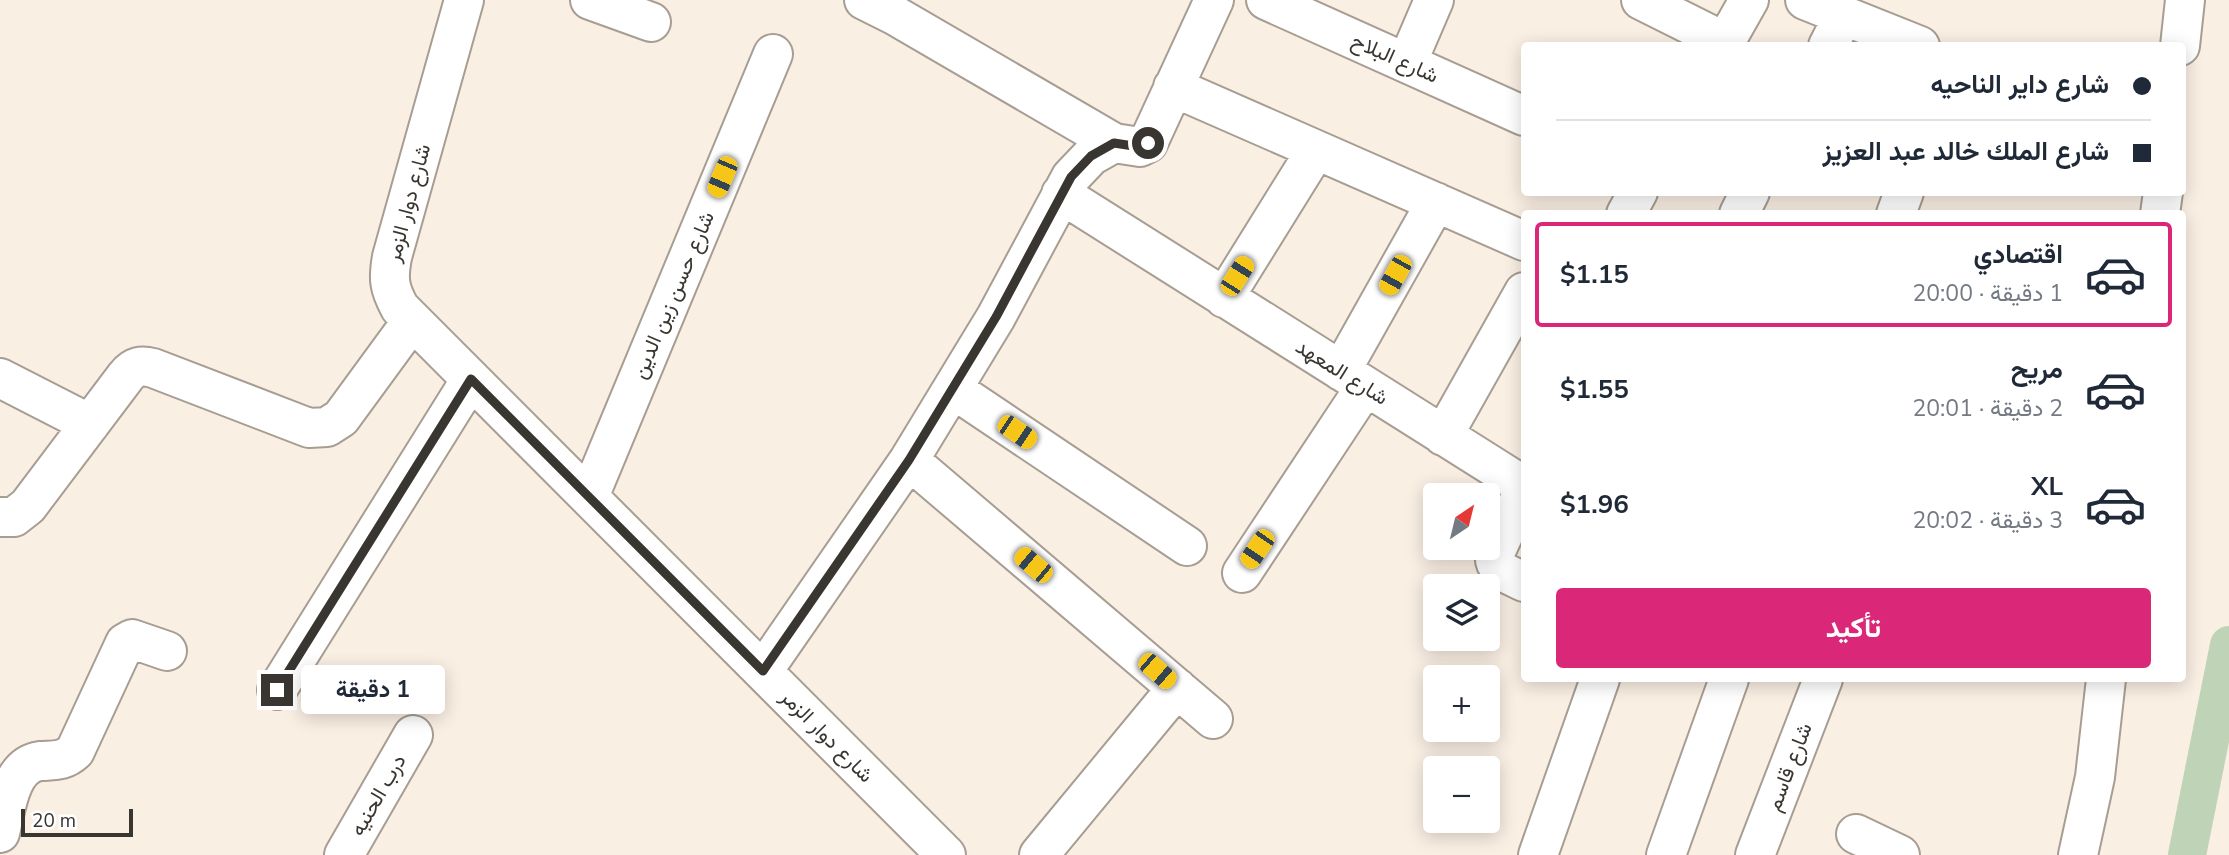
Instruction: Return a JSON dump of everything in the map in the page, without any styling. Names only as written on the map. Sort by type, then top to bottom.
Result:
[{"type":"street","name":"شارع دوار الزمر","points":[[464,0],[389,274],[391,292],[412,321],[946,855]]},
{"type":"street","points":[[590,0],[651,22]]},
{"type":"street","points":[[887,5],[1114,143],[1140,147],[1146,146],[1214,0]]},
{"type":"street","name":"شارع البلاح","points":[[1266,0],[1521,115]]},
{"type":"street","points":[[1407,63],[1434,0]]},
{"type":"street","points":[[1641,0],[1720,42]]},
{"type":"street","points":[[1725,42],[1749,0]]},
{"type":"street","points":[[1805,0],[1836,30],[1899,42]]},
{"type":"street","points":[[2180,2],[2180,42]]},
{"type":"street","name":"شارع حسن زين الدين","points":[[589,497],[773,54]]},
{"type":"street","points":[[1173,88],[1521,240]]},
{"type":"street","points":[[763,671],[909,460],[996,317],[1061,194],[1083,163],[1099,150],[1114,143]]},
{"type":"street","points":[[1224,298],[1316,150]]},
{"type":"street","name":"شارع المعهد","points":[[1061,194],[1521,486]]},
{"type":"street","points":[[1242,573],[1353,379],[1436,202]]},
{"type":"street","points":[[1443,436],[1521,297]]},
{"type":"street","points":[[0,517],[13,517],[28,506],[130,371],[141,366],[153,368],[309,428],[327,427],[341,418],[412,321]]},
{"type":"street","points":[[0,378],[90,424]]},
{"type":"street","points":[[277,690],[471,379]]},
{"type":"street","points":[[953,388],[1187,546]]},
{"type":"street","points":[[909,460],[1213,719]]},
{"type":"street","name":"شارع المعهد","points":[[1521,496],[1494,560],[1502,571],[1521,580]]},
{"type":"street","points":[[2,819],[19,773],[32,762],[61,761],[75,751],[127,641],[132,639],[167,651]]},
{"type":"street","points":[[1538,855],[1599,682]]},
{"type":"street","points":[[1666,855],[1728,682]]},
{"type":"street","name":"شارع قاسم","points":[[1755,855],[1822,682]]},
{"type":"street","points":[[2078,855],[2095,777],[2106,682]]},
{"type":"street","points":[[1039,855],[1177,688]]},
{"type":"street","name":"درب الحنيه","points":[[344,855],[413,735]]},
{"type":"street","points":[[1856,834],[1900,855]]},
{"type":"waterway","points":[[2187,855],[2229,645]]},
{"type":"route","points":[[277,690],[471,379],[763,671],[909,460],[996,317],[1071,177],[1091,156],[1114,143],[1143,147],[1148,143]]}]
